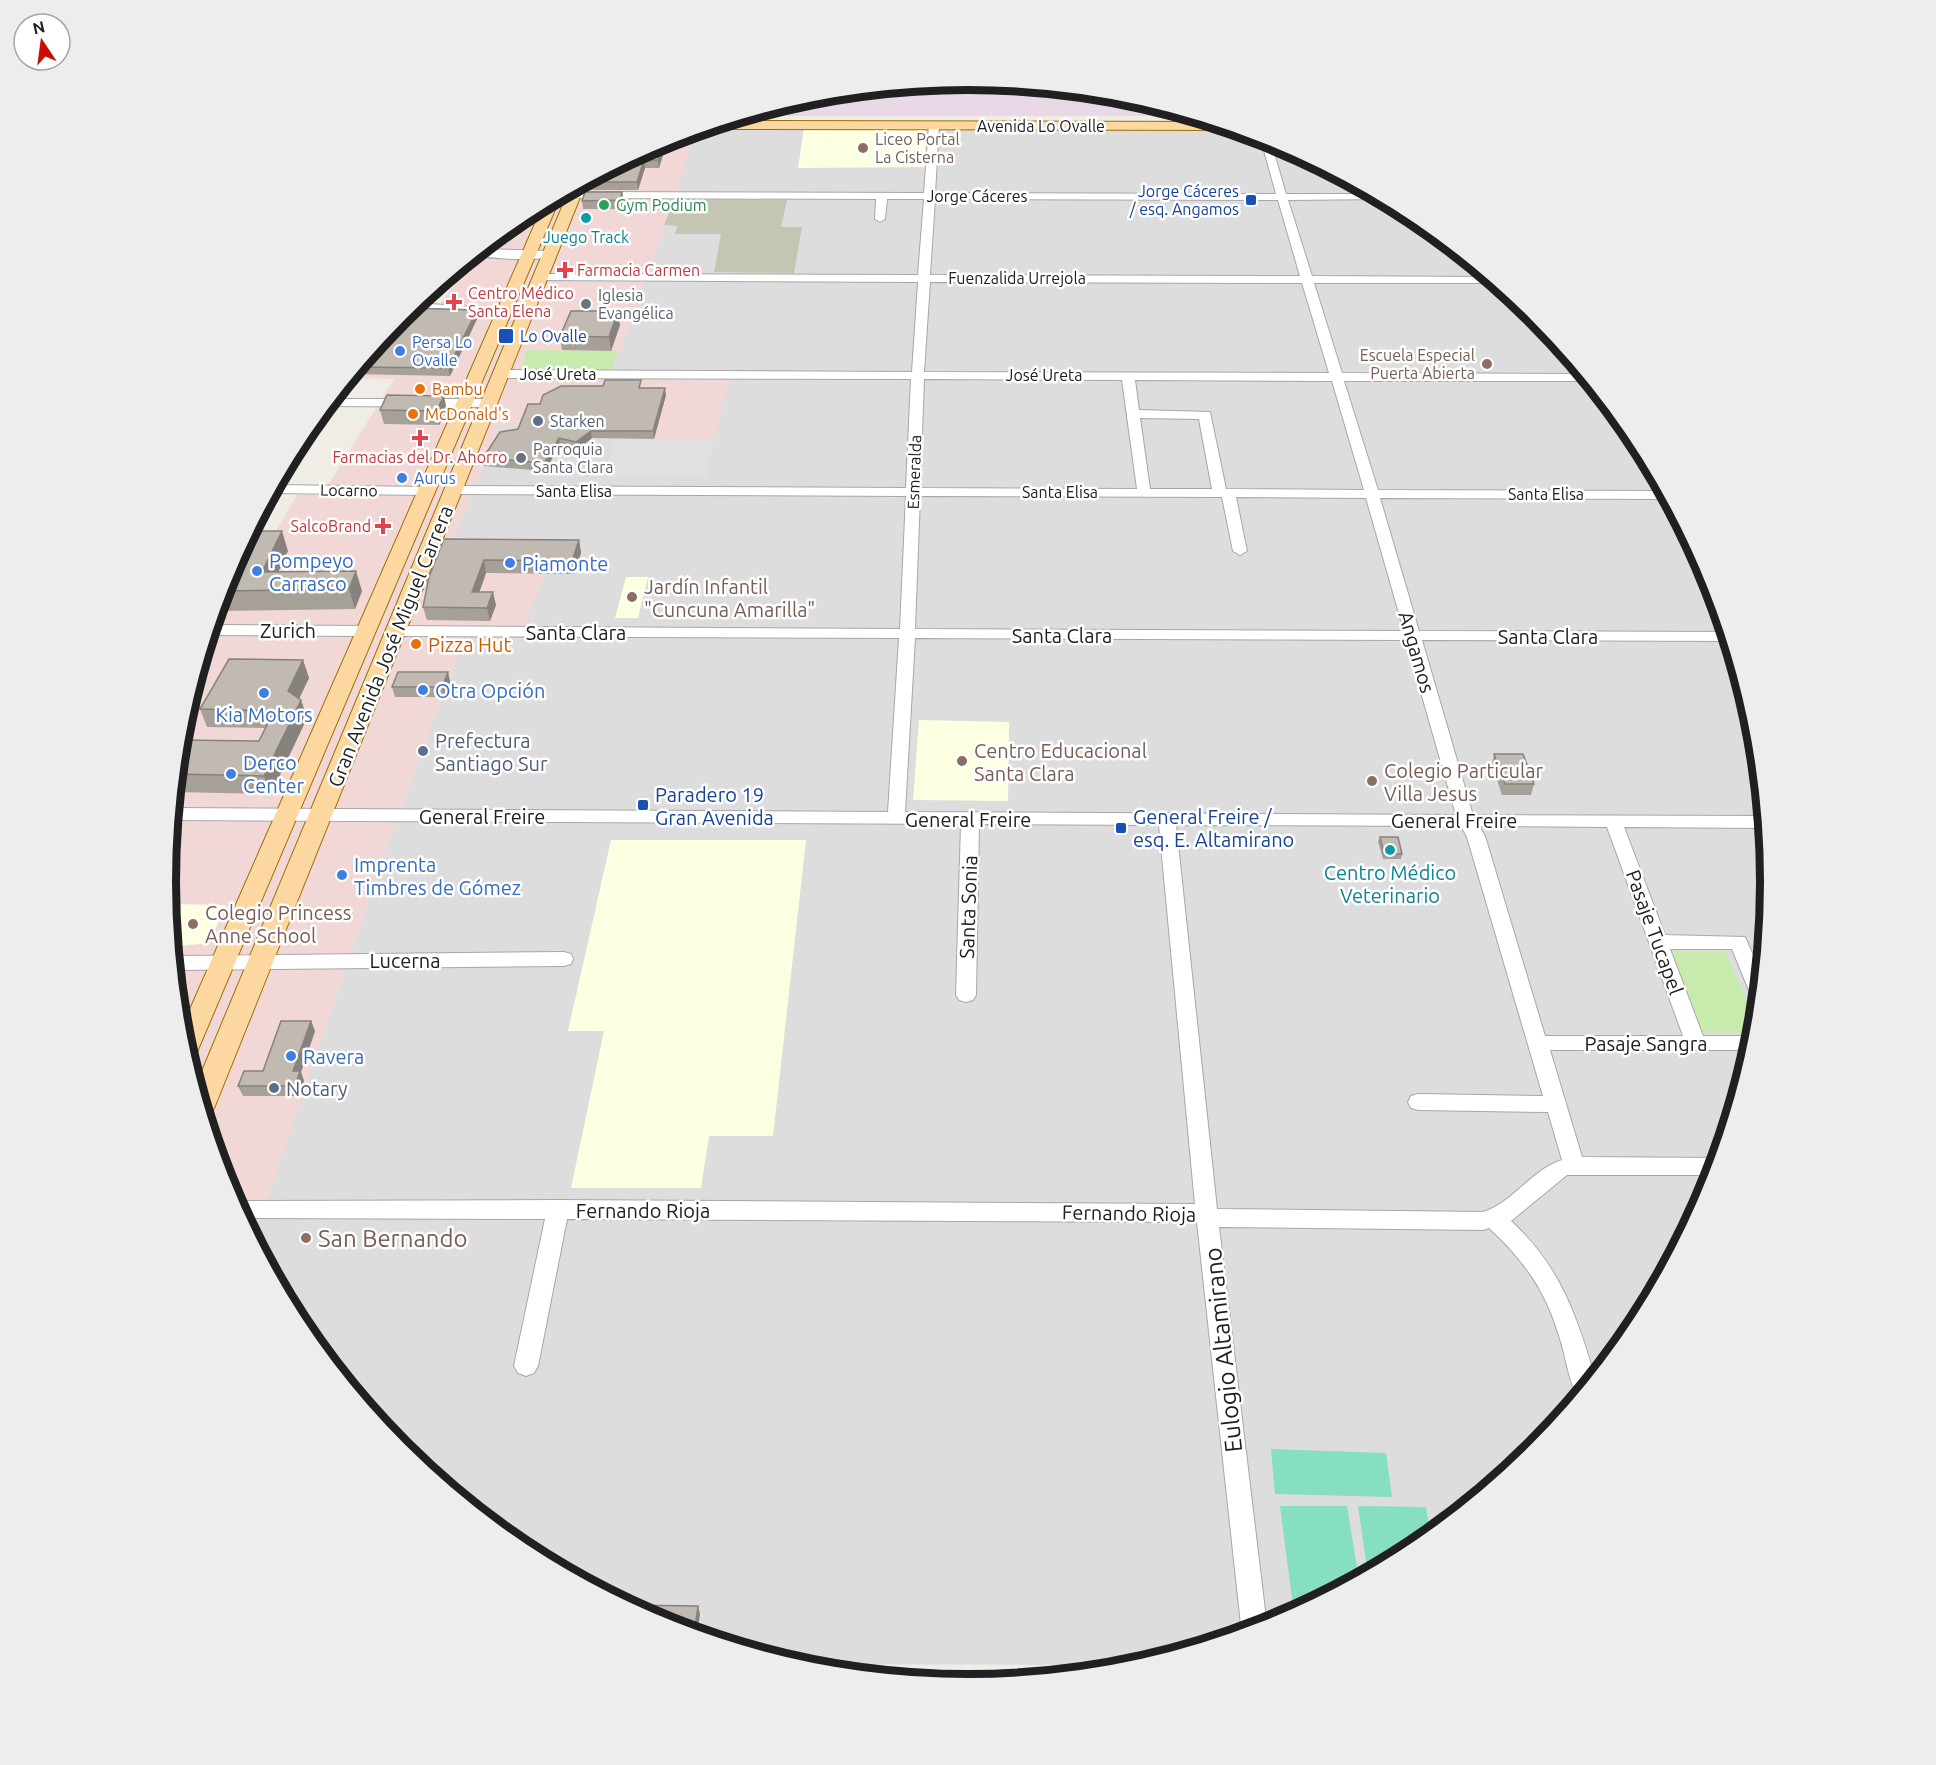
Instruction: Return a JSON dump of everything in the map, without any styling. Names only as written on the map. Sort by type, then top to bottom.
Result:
[{"type":"main road","name":"Avenida Lo Ovalle","points":[[736,125],[1203,126]]},
{"type":"main road","name":"Gran Avenida José Miguel Carrera","points":[[205,1096],[489,404],[549,254],[568,198]]},
{"type":"main road","name":"Gran Avenida José Miguel Carrera","points":[[191,1036],[547,212]]},
{"type":"main road","points":[[423,496],[453,490]]},
{"type":"street","name":"Esmeralda","points":[[896,818],[907,634],[918,375],[934,125]]},
{"type":"street","name":"Angamos","points":[[1268,149],[1337,376],[1466,820],[1476,836],[1574,1166]]},
{"type":"street","name":"Jorge Cáceres","points":[[581,191],[882,196],[1366,197]]},
{"type":"street","points":[[880,219],[882,196]]},
{"type":"street","points":[[488,253],[549,254]]},
{"type":"street","name":"Fuenzalida Urrejola","points":[[540,277],[1482,280]]},
{"type":"street","points":[[424,307],[504,313]]},
{"type":"street","name":"José Ureta","points":[[501,374],[1579,378]]},
{"type":"street","points":[[1128,375],[1144,493]]},
{"type":"street","points":[[337,403],[489,404]]},
{"type":"street","points":[[1133,414],[1205,415],[1240,551]]},
{"type":"street","name":"Locarno","points":[[280,489],[423,496]]},
{"type":"street","name":"Santa Elisa","points":[[453,490],[1659,495]]},
{"type":"street","name":"Zurich","points":[[217,630],[366,631]]},
{"type":"street","name":"Santa Clara","points":[[395,631],[1721,637]]},
{"type":"street","name":"General Freire","points":[[179,814],[1758,822]]},
{"type":"street","name":"Santa Sonia","points":[[966,995],[970,819]]},
{"type":"street","name":"Eulogio Altamirano","points":[[1167,819],[1207,1216],[1253,1622]]},
{"type":"street","name":"Pasaje Tucapel","points":[[1613,821],[1696,1043]]},
{"type":"street","points":[[1658,942],[1738,942],[1755,980]]},
{"type":"street","name":"Lucerna","points":[[180,963],[564,959]]},
{"type":"street","name":"Pasaje Sangra","points":[[1538,1043],[1744,1043]]},
{"type":"street","points":[[1418,1102],[1556,1104]]},
{"type":"street","points":[[1584,1381],[1562,1307],[1552,1286],[1526,1249],[1494,1219],[1504,1214],[1554,1172],[1574,1166],[1707,1166]]},
{"type":"street","name":"Fernando Rioja","points":[[246,1209],[1192,1212],[1222,1219],[1494,1219]]},
{"type":"street","name":"Fernando Rioja","points":[[526,1366],[558,1209]]},
{"type":"shaded area","points":[[968,90],[1071,97],[1123,105],[1169,116],[767,116],[813,105],[865,97]]},
{"type":"shaded area","points":[[726,128],[1216,130],[1271,150],[1364,196],[1450,254],[1491,287],[1528,322],[1597,400],[1627,442],[1679,532],[1700,579],[1733,677],[1745,728],[1754,779],[1759,831],[1760,882],[1759,934],[1754,986],[1745,1037],[1733,1088],[1700,1186],[1679,1233],[1627,1323],[1564,1405],[1528,1443],[1491,1478],[1450,1511],[1364,1569],[1319,1593],[1271,1615],[1223,1633],[1173,1648],[1091,1665],[840,1664],[763,1648],[713,1633],[665,1615],[572,1569],[486,1511],[445,1478],[408,1443],[339,1365],[309,1323],[257,1233],[231,1173],[439,573],[499,426],[652,156]]},
{"type":"shaded area","name":"Liceo Portal La Cisterna","points":[[804,129],[926,129],[925,167],[798,168]]},
{"type":"shaded area","points":[[692,140],[675,199],[610,379],[730,379],[714,439],[612,439],[615,427],[499,426],[448,552],[581,553],[574,574],[545,574],[520,634],[465,635],[396,822],[256,1231],[236,1186],[203,1088],[182,986],[177,934],[177,831],[182,779],[191,728],[203,677],[235,583],[264,551],[297,495],[322,495],[394,379],[357,378],[418,312],[435,311],[463,273],[528,224],[572,196],[617,172]]},
{"type":"shaded area","points":[[675,199],[787,200],[781,227],[802,227],[794,273],[714,272],[721,234],[675,234],[677,226],[664,225]]},
{"type":"shaded area","points":[[616,439],[714,439],[707,478],[602,478]]},
{"type":"shaded area","name":"Jardín Infantil \"Cuncuna Amarilla\"","points":[[626,577],[648,577],[638,618],[615,618]]},
{"type":"shaded area","name":"Centro Educacional Santa Clara","points":[[919,720],[1009,722],[1008,801],[913,800]]},
{"type":"shaded area","points":[[611,840],[806,840],[773,1136],[709,1136],[701,1188],[571,1188],[604,1031],[568,1031]]},
{"type":"shaded area","name":"Colegio Princess Anne School","points":[[176,904],[226,905],[209,943],[178,946]]},
{"type":"green space","points":[[527,350],[618,351],[612,369],[521,369]]},
{"type":"green space","points":[[1671,951],[1726,952],[1750,1009],[1746,1033],[1702,1032]]},
{"type":"green space","points":[[1271,1449],[1386,1453],[1392,1497],[1275,1494]]},
{"type":"green space","points":[[1280,1506],[1347,1506],[1358,1572],[1293,1605]]},
{"type":"green space","points":[[1358,1506],[1426,1507],[1429,1526],[1367,1567]]},
{"type":"building","points":[[660,152],[658,160],[644,160],[637,182],[598,182]]},
{"type":"building","points":[[585,192],[622,192],[620,200],[582,201]]},
{"type":"building","points":[[422,308],[477,310],[448,368],[366,367]]},
{"type":"building","points":[[571,311],[618,311],[609,337],[560,336]]},
{"type":"building","points":[[605,380],[641,380],[639,388],[665,388],[653,431],[591,431],[576,442],[559,438],[544,463],[483,458],[500,432],[518,429],[528,404],[540,404],[543,395],[561,386],[603,386]]},
{"type":"building","points":[[387,395],[444,396],[436,411],[380,410]]},
{"type":"building","points":[[258,531],[282,531],[262,572],[356,571],[349,589],[232,591]]},
{"type":"building","points":[[444,539],[579,540],[572,561],[484,560],[472,592],[493,592],[487,608],[423,607],[429,577]]},
{"type":"building","points":[[229,659],[303,660],[288,691],[301,700],[264,776],[183,774],[189,740],[259,741],[274,711],[200,709]]},
{"type":"building","points":[[398,672],[448,672],[442,687],[392,687]]},
{"type":"building","points":[[1494,754],[1523,754],[1534,784],[1505,784]]},
{"type":"building","points":[[1380,837],[1398,837],[1402,854],[1384,854]]},
{"type":"building","points":[[281,1021],[311,1021],[293,1071],[300,1071],[295,1086],[238,1086],[244,1071],[263,1071]]},
{"type":"building","points":[[644,1605],[698,1606],[695,1626]]},
{"type":"place","name":"Liceo Portal La Cisterna","points":[[863,148]]},
{"type":"place","name":"Jorge Cáceres / esq. Angamos","points":[[1251,200]]},
{"type":"place","name":"Gym Podium","points":[[604,205]]},
{"type":"place","name":"Juego Track","points":[[586,218]]},
{"type":"place","name":"Farmacia Carmen","points":[[565,270]]},
{"type":"place","name":"Centro Médico Santa Elena","points":[[454,302]]},
{"type":"place","name":"Iglesia Evangélica","points":[[586,304]]},
{"type":"place","name":"Lo Ovalle","points":[[506,336]]},
{"type":"place","name":"Persa Lo Ovalle","points":[[400,351]]},
{"type":"place","name":"Escuela Especial Puerta Abierta","points":[[1487,364]]},
{"type":"place","name":"Bambu","points":[[420,389]]},
{"type":"place","name":"McDonald's","points":[[413,414]]},
{"type":"place","name":"Starken","points":[[538,421]]},
{"type":"place","name":"Farmacias del Dr. Ahorro","points":[[420,438]]},
{"type":"place","name":"Parroquia Santa Clara","points":[[521,458]]},
{"type":"place","name":"Aurus","points":[[402,478]]},
{"type":"place","name":"SalcoBrand","points":[[383,526]]},
{"type":"place","name":"Piamonte","points":[[510,563]]},
{"type":"place","name":"Pompeyo Carrasco","points":[[257,571]]},
{"type":"place","name":"Jardín Infantil \"Cuncuna Amarilla\"","points":[[632,597]]},
{"type":"place","name":"Pizza Hut","points":[[416,644]]},
{"type":"place","name":"Otra Opción","points":[[423,690]]},
{"type":"place","name":"Kia Motors","points":[[264,693]]},
{"type":"place","name":"Prefectura Santiago Sur","points":[[423,751]]},
{"type":"place","name":"Centro Educacional Santa Clara","points":[[962,761]]},
{"type":"place","name":"Derco Center","points":[[231,774]]},
{"type":"place","name":"Colegio Particular Villa Jesus","points":[[1372,781]]},
{"type":"place","name":"Paradero 19 Gran Avenida","points":[[643,805]]},
{"type":"place","name":"General Freire / esq. E. Altamirano","points":[[1121,828]]},
{"type":"place","name":"Centro Médico Veterinario","points":[[1390,850]]},
{"type":"place","name":"Imprenta Timbres de Gómez","points":[[342,875]]},
{"type":"place","name":"Colegio Princess Anne School","points":[[193,924]]},
{"type":"place","name":"Ravera","points":[[291,1056]]},
{"type":"place","name":"Notary","points":[[274,1088]]},
{"type":"place","name":"San Bernando","points":[[306,1238]]}]
